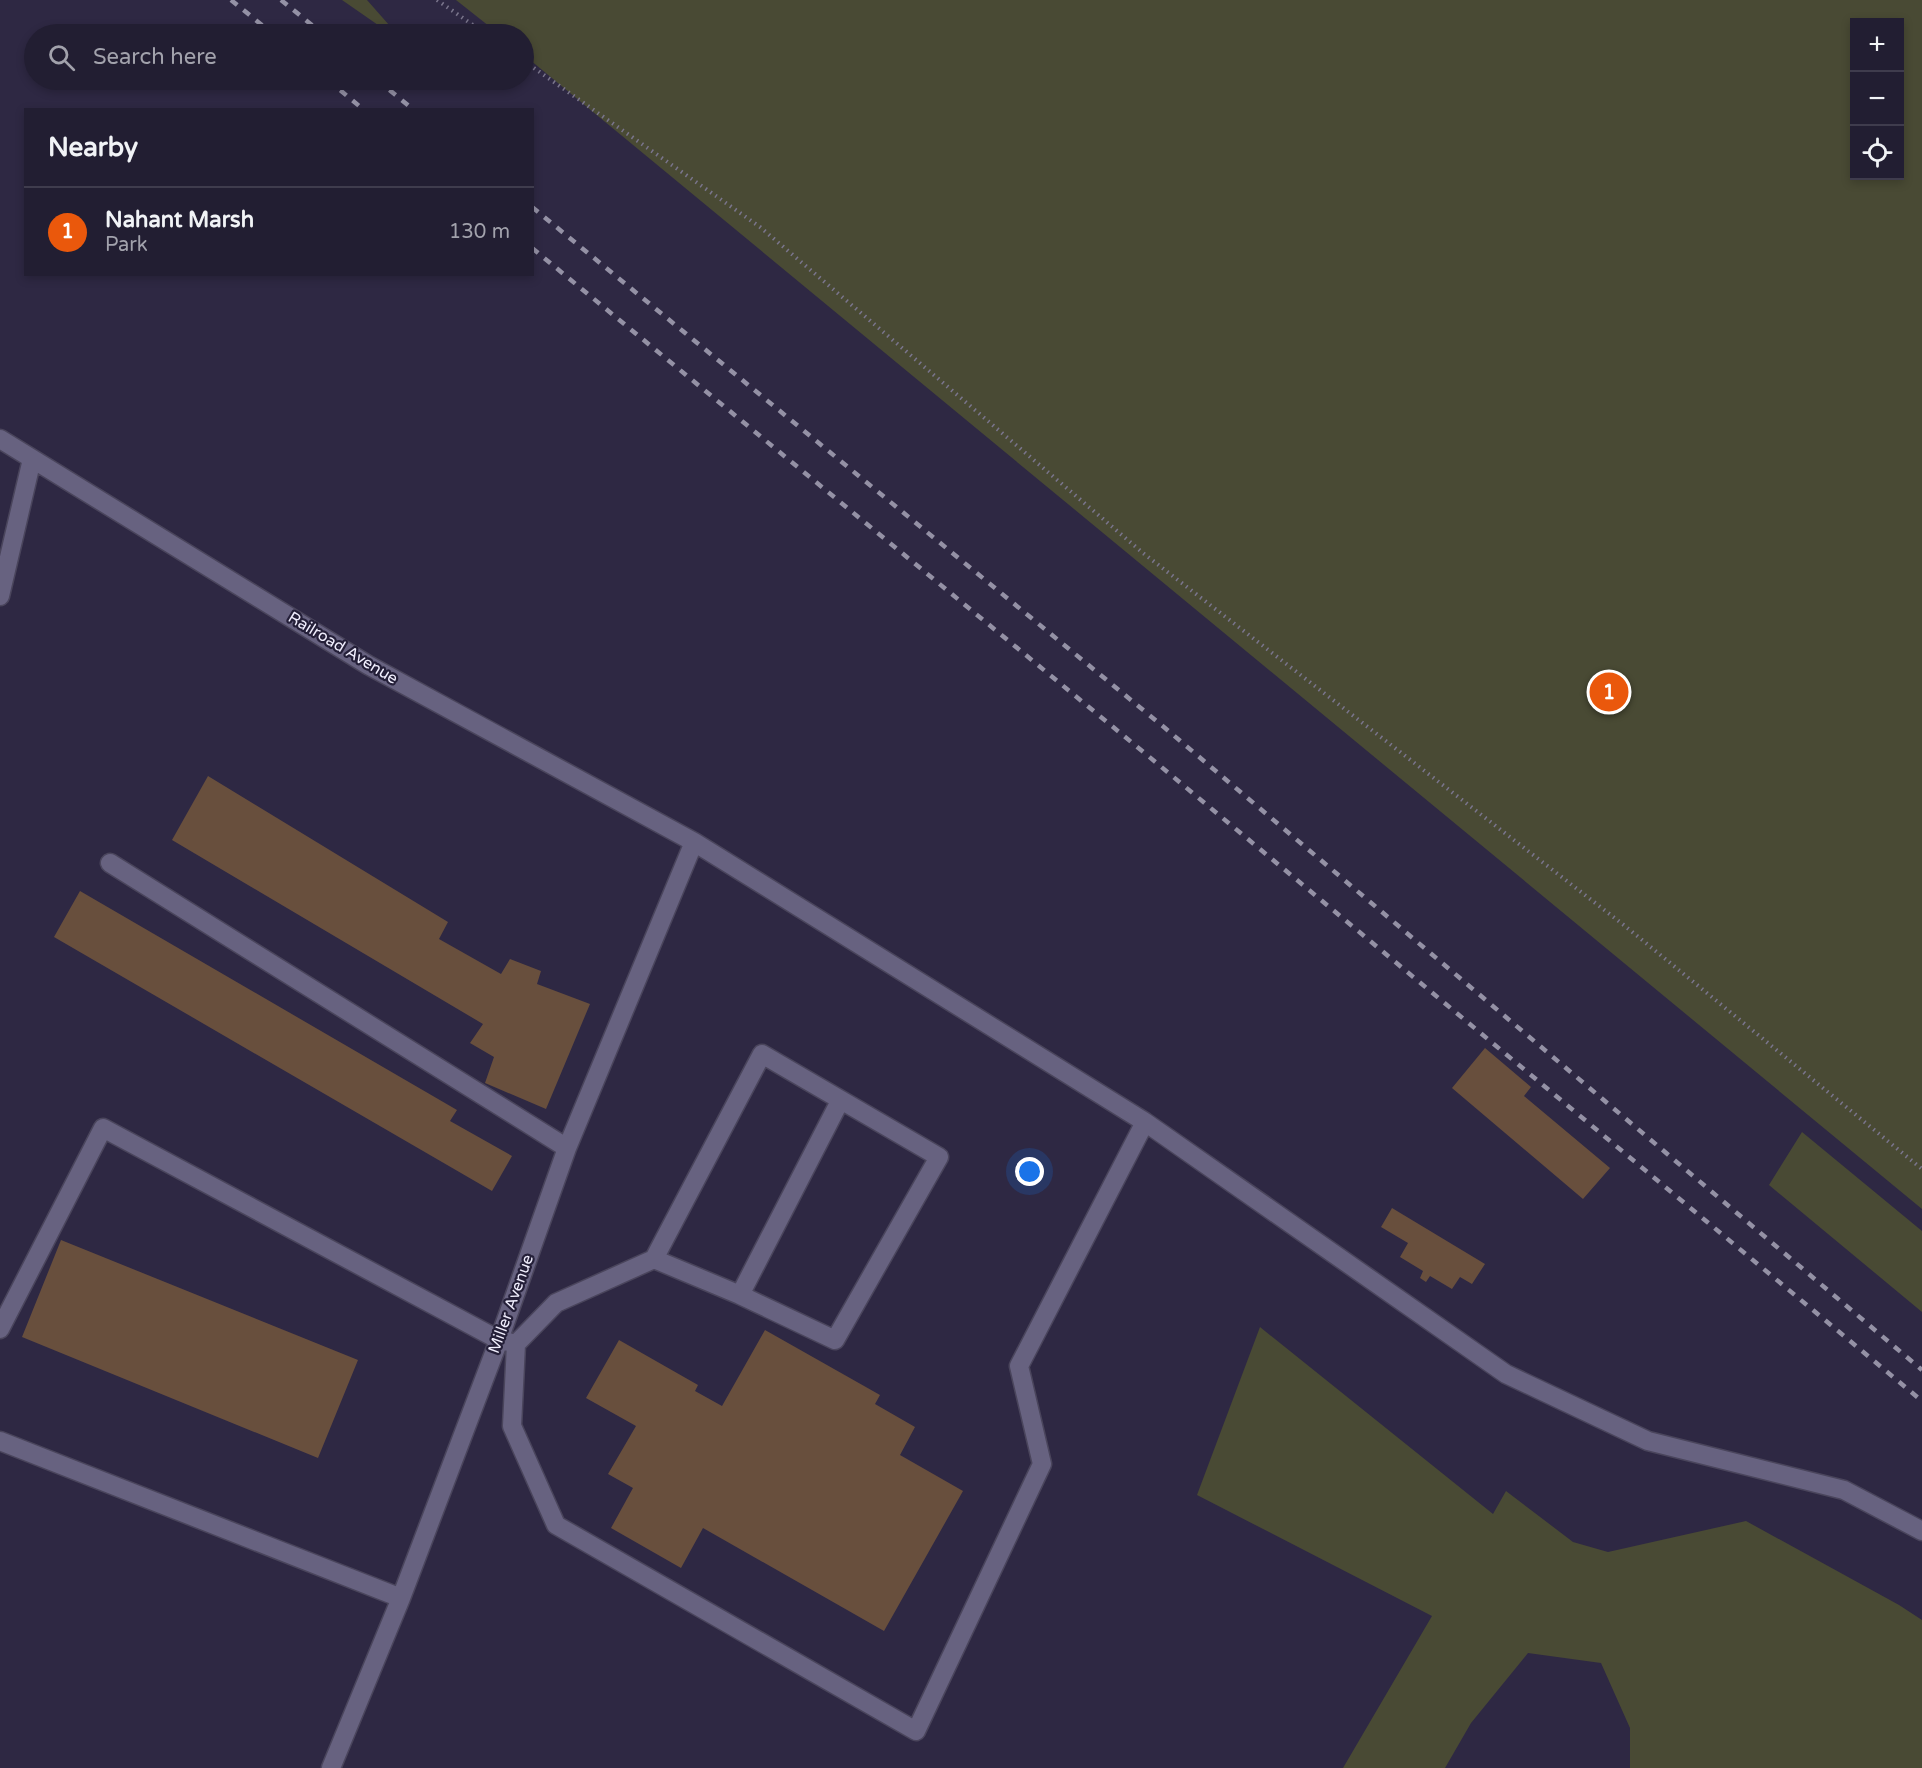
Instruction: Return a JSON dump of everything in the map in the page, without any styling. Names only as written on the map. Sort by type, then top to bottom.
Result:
[{"type":"street","name":"Railroad Avenue","points":[[0,439],[368,665],[694,842],[1145,1122],[1506,1374],[1648,1442],[1844,1490],[1922,1531]]},
{"type":"street","points":[[0,596],[32,459]]},
{"type":"street","name":"Miller Avenue","points":[[331,1768],[508,1342],[567,1148],[694,842]]},
{"type":"street","points":[[110,863],[567,1148]]},
{"type":"street","points":[[508,1342],[556,1303],[654,1259],[762,1054],[939,1157],[835,1340],[740,1294],[654,1259]]},
{"type":"street","points":[[740,1294],[840,1101]]},
{"type":"street","points":[[508,1342],[512,1426],[556,1525],[916,1731],[1042,1464],[1019,1366],[1145,1122]]},
{"type":"street","points":[[0,1329],[103,1128],[508,1342]]},
{"type":"street","points":[[0,1441],[401,1598]]},
{"type":"path","points":[[437,0],[472,24]]},
{"type":"path","points":[[534,68],[760,227],[1143,554],[1625,926],[1922,1169]]},
{"type":"green space","points":[[342,0],[367,0],[388,24],[377,24]]},
{"type":"green space","points":[[456,0],[1922,0],[1922,1209],[534,63],[534,24],[486,24]]},
{"type":"green space","points":[[1802,1132],[1922,1231],[1922,1312],[1769,1185]]},
{"type":"green space","points":[[1260,1327],[1493,1514],[1506,1491],[1573,1542],[1608,1552],[1746,1521],[1922,1620],[1922,1768],[1630,1768],[1630,1728],[1601,1663],[1528,1653],[1471,1723],[1445,1768],[1343,1768],[1432,1616],[1197,1495]]},
{"type":"building","points":[[208,776],[448,922],[439,939],[501,974],[510,959],[541,971],[537,984],[590,1004],[546,1109],[485,1083],[494,1057],[470,1043],[483,1024],[172,840]]},
{"type":"building","points":[[80,891],[457,1110],[450,1121],[512,1156],[492,1191],[54,937]]},
{"type":"building","points":[[1485,1048],[1531,1087],[1524,1096],[1610,1168],[1583,1199],[1452,1088]]},
{"type":"building","points":[[1392,1208],[1485,1264],[1472,1284],[1460,1277],[1452,1289],[1430,1276],[1426,1282],[1420,1278],[1423,1271],[1400,1257],[1408,1243],[1381,1227]]},
{"type":"building","points":[[61,1240],[358,1360],[318,1458],[22,1337]]},
{"type":"building","points":[[765,1330],[880,1395],[875,1404],[915,1427],[900,1455],[963,1491],[884,1631],[703,1528],[681,1568],[611,1528],[633,1488],[608,1474],[636,1426],[586,1398],[619,1340],[698,1385],[695,1391],[722,1406]]},
{"type":"railway","points":[[231,0],[261,24]]},
{"type":"railway","points":[[281,0],[311,24]]},
{"type":"railway","points":[[340,90],[362,108]]},
{"type":"railway","points":[[389,90],[412,108]]},
{"type":"railway","points":[[534,209],[1165,728],[1922,1370]]},
{"type":"railway","points":[[534,250],[1147,755],[1922,1401]]},
{"type":"place","name":"Nahant Marsh","points":[[1609,692]]}]
